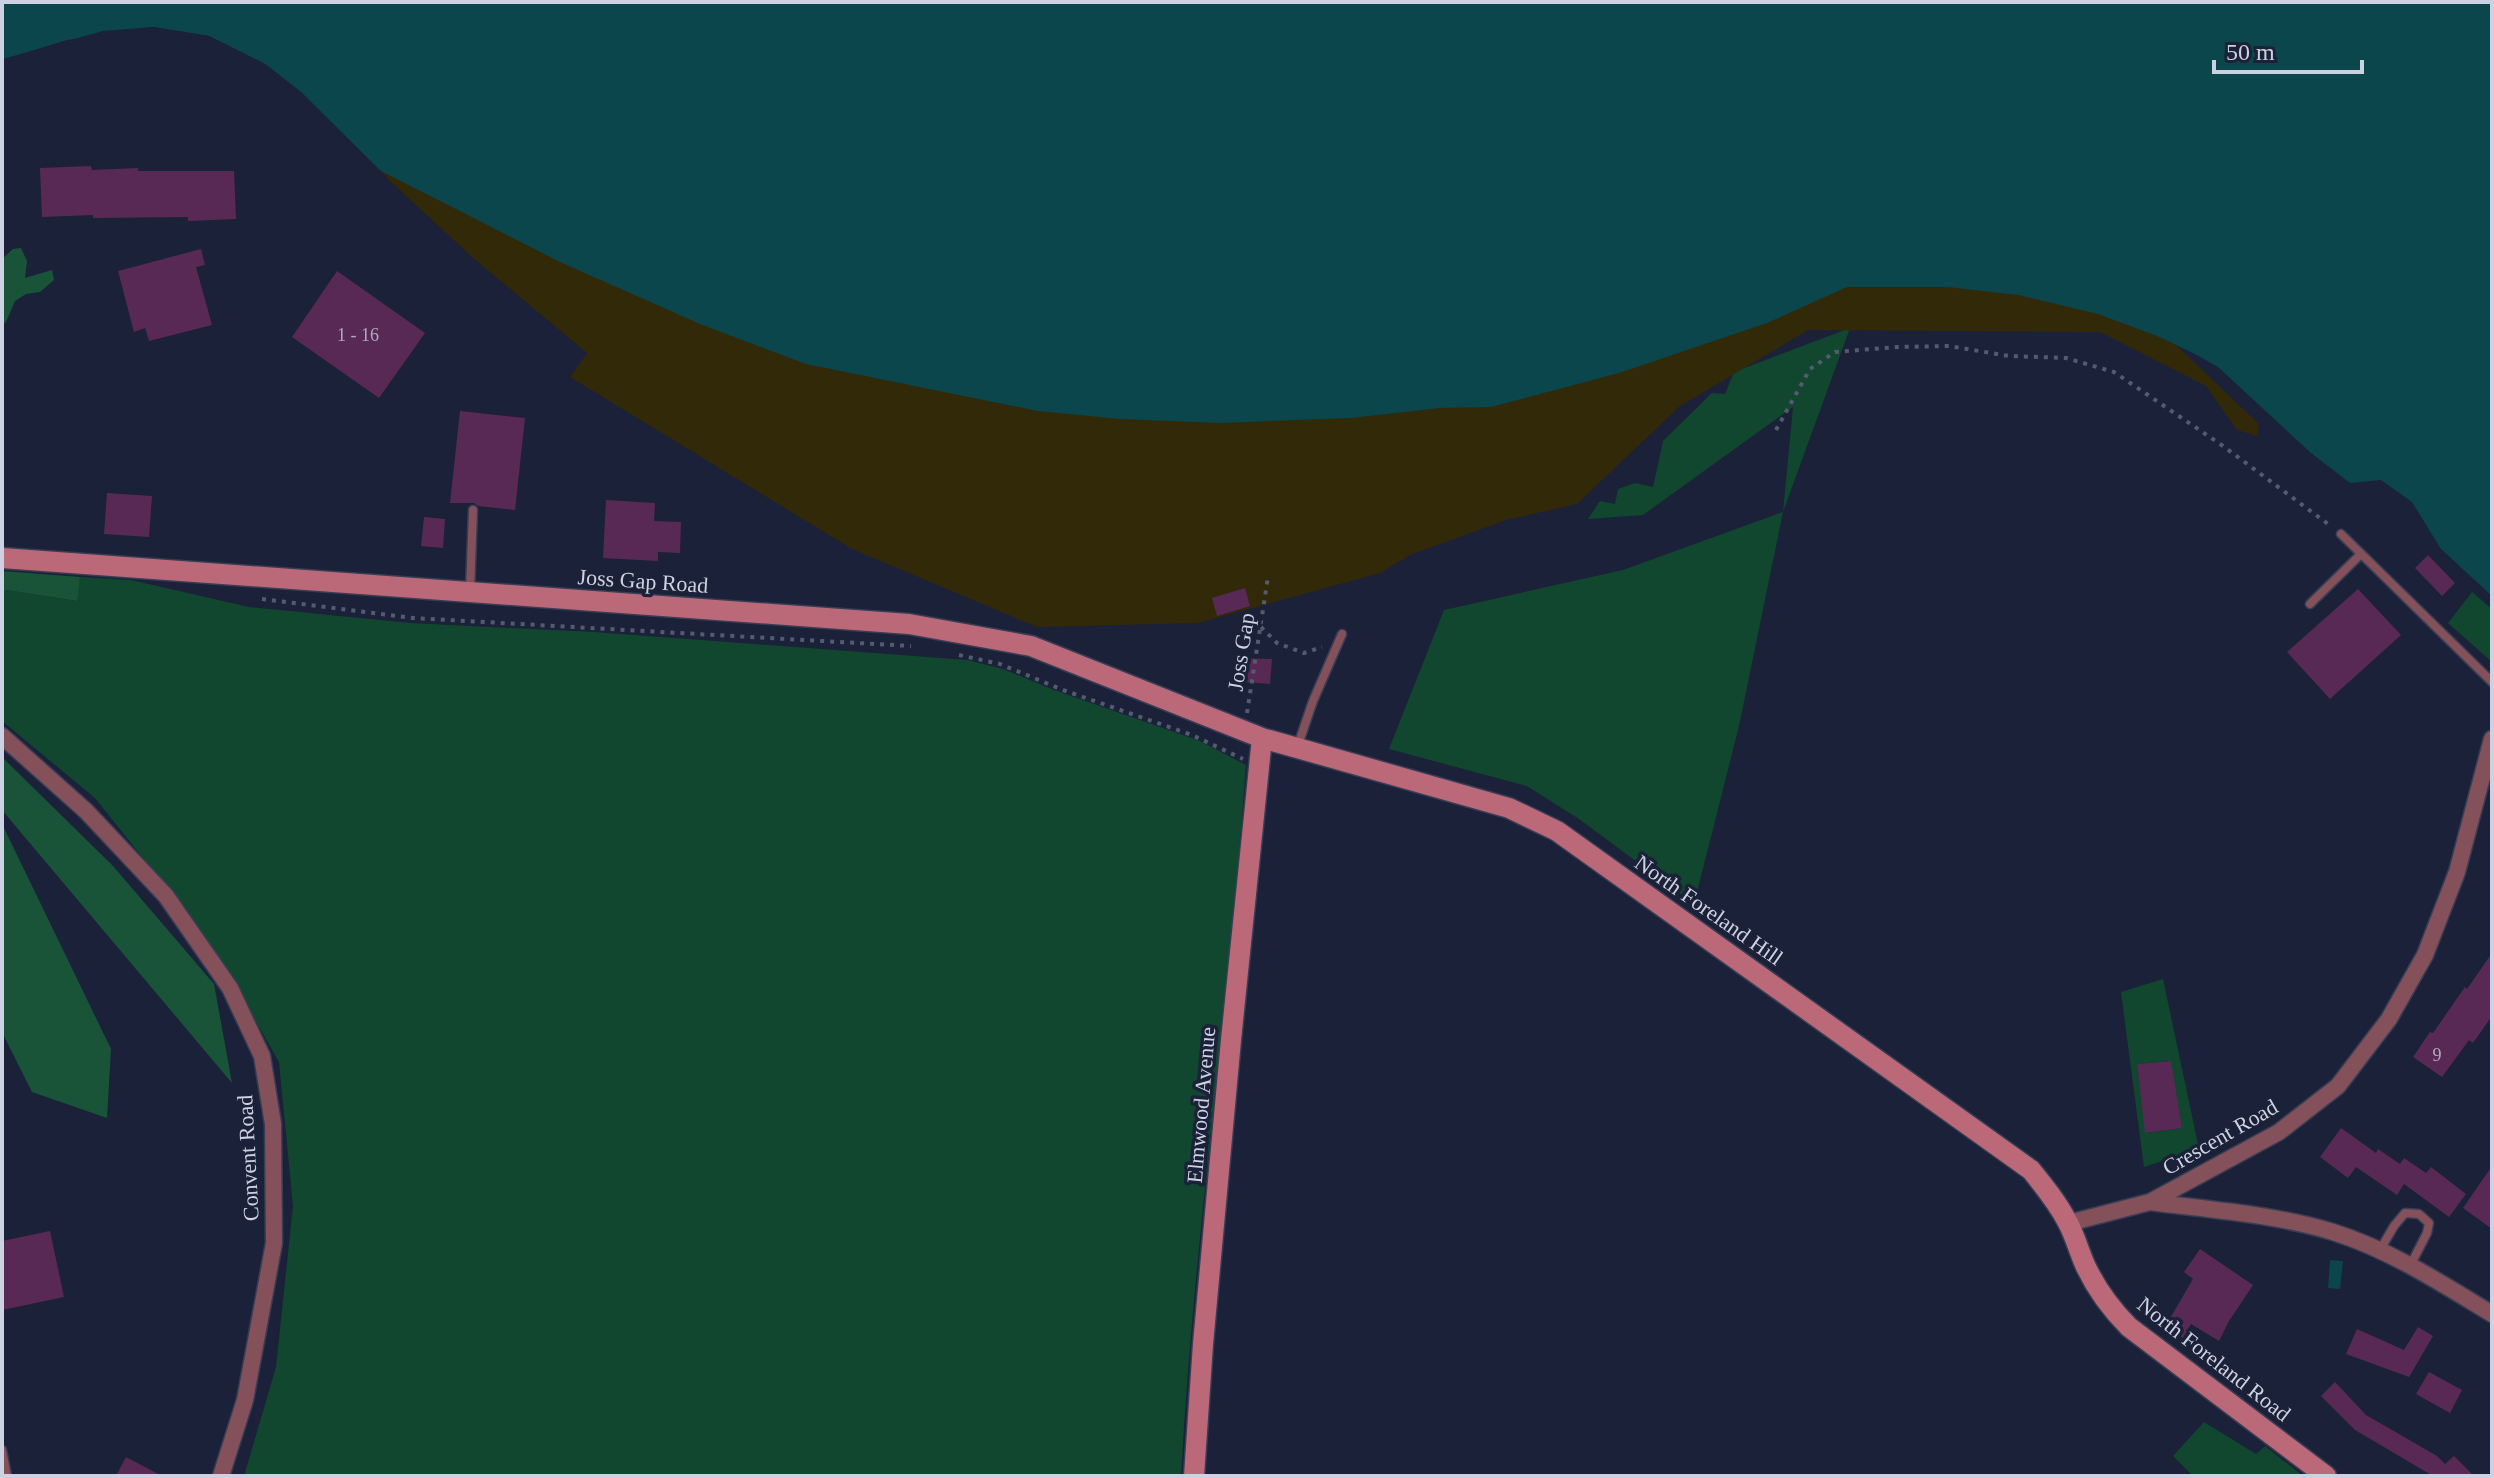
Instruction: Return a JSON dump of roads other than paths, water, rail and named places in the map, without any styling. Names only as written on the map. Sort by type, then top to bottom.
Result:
[{"type":"main road","name":"Joss Gap Road","points":[[2,558],[909,624],[1031,646],[1253,735]]},
{"type":"main road","name":"North Foreland Hill","points":[[1253,735],[1509,808],[1557,831],[2009,1153],[2031,1170],[2069,1223]]},
{"type":"main road","name":"Elmwood Avenue","points":[[1194,1476],[1203,1344],[1258,762],[1253,735]]},
{"type":"main road","name":"North Foreland Road","points":[[2069,1223],[2085,1266],[2100,1294],[2129,1327],[2326,1476]]},
{"type":"street","name":"Convent Road","points":[[2,736],[86,811],[166,896],[230,988],[262,1056],[273,1124],[274,1243],[245,1400],[221,1476]]},
{"type":"street","name":"Crescent Road","points":[[2069,1223],[2150,1202],[2279,1132],[2338,1086],[2389,1019],[2425,955],[2457,872],[2492,739]]},
{"type":"street","points":[[2150,1202],[2275,1218],[2333,1232],[2380,1250],[2492,1314]]},
{"type":"lane","points":[[470,592],[473,510]]},
{"type":"lane","points":[[2341,534],[2492,682]]},
{"type":"lane","points":[[2310,604],[2361,554]]},
{"type":"lane","points":[[1297,749],[1313,701],[1342,634]]},
{"type":"lane","points":[[2380,1250],[2405,1213],[2419,1214],[2429,1223],[2410,1266]]},
{"type":"lane","points":[[2,1450],[7,1476]]}]
